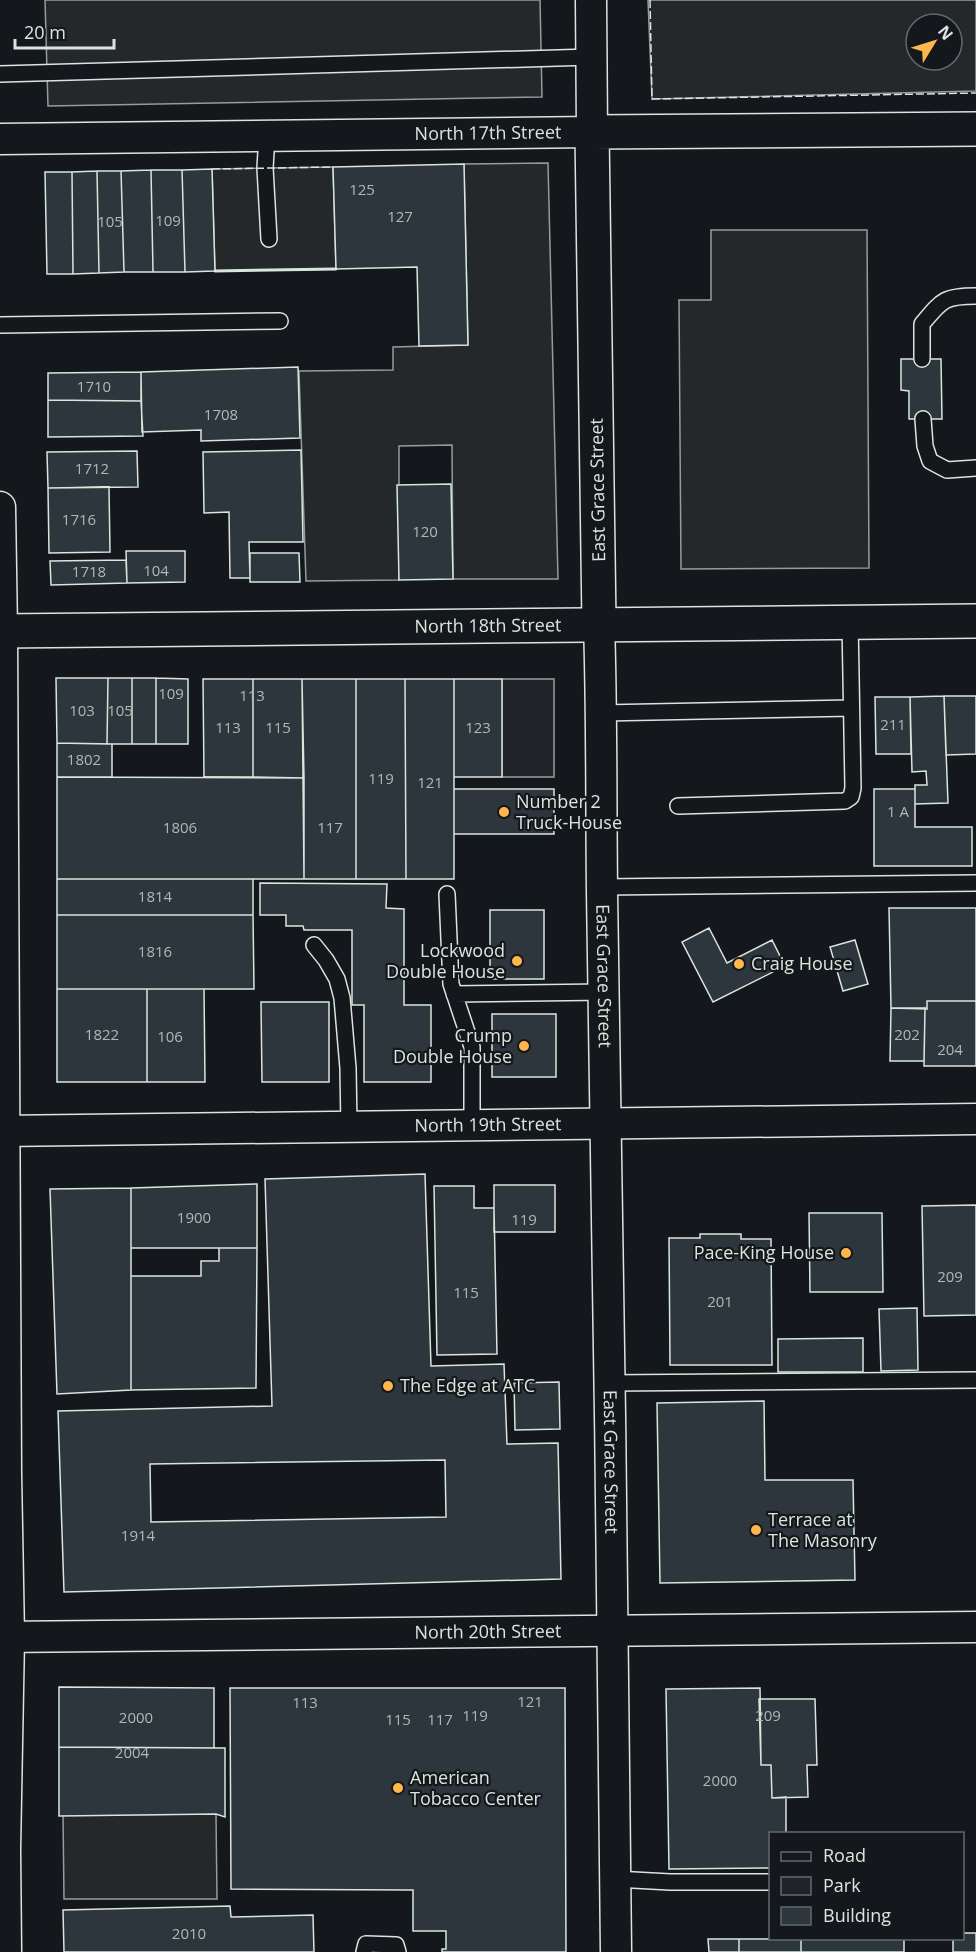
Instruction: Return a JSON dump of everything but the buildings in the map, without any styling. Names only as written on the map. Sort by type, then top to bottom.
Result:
[{"type":"main road","name":"North 17th Street","points":[[592,132],[976,129]]},
{"type":"main road","name":"East Grace Street","points":[[592,132],[599,624]]},
{"type":"main road","name":"North 18th Street","points":[[1,631],[976,621]]},
{"type":"street","name":"East Grace Street","points":[[591,0],[592,132]]},
{"type":"street","name":"North 17th Street","points":[[0,139],[592,132]]},
{"type":"street","points":[[0,507],[6,1952]]},
{"type":"street","name":"East Grace Street","points":[[599,624],[602,713],[602,887],[607,1123],[616,1952]]},
{"type":"street","name":"North 19th Street","points":[[2,1131],[976,1119]]},
{"type":"street","name":"North 20th Street","points":[[4,1637],[976,1627]]},
{"type":"lane","points":[[0,74],[591,57]]},
{"type":"lane","points":[[267,135],[265,168],[269,239]]},
{"type":"lane","points":[[922,359],[922,324],[928,316],[940,302],[955,296],[976,296]]},
{"type":"lane","points":[[0,325],[280,321]]},
{"type":"lane","points":[[923,419],[925,446],[930,461],[947,470],[976,468]]},
{"type":"lane","points":[[678,806],[845,801],[851,797],[853,788],[850,621]]},
{"type":"lane","points":[[602,713],[851,708]]},
{"type":"lane","points":[[602,887],[976,884]]},
{"type":"lane","points":[[447,894],[451,984],[472,1047],[472,1125]]},
{"type":"lane","points":[[314,945],[337,979],[342,998],[348,1068],[349,1127]]},
{"type":"lane","points":[[454,994],[604,992]]},
{"type":"lane","points":[[610,1383],[976,1380]]},
{"type":"lane","points":[[615,1879],[670,1882],[769,1882]]},
{"type":"lane","points":[[364,1952],[366,1944],[396,1945],[398,1952]]},
{"type":"green space","points":[[502,679],[554,679],[554,777],[502,777]]},
{"type":"shaded area","points":[[45,0],[540,0],[542,97],[48,106]]},
{"type":"shaded area","points":[[648,0],[976,0],[976,91],[652,99]]},
{"type":"shaded area","points":[[548,163],[558,579],[453,579],[452,445],[399,446],[399,580],[306,581],[299,371],[393,370],[393,347],[468,345],[464,164]]},
{"type":"shaded area","points":[[333,167],[336,269],[215,271],[212,169]]},
{"type":"shaded area","points":[[711,230],[867,230],[869,568],[681,569],[679,300],[711,300]]},
{"type":"shaded area","points":[[216,1814],[217,1899],[64,1899],[63,1815]]},
{"type":"fence","points":[[650,0],[652,99],[976,93]]},
{"type":"fence","points":[[212,169],[333,167]]},
{"type":"wall","points":[[215,271],[336,269]]},
{"type":"place","name":"Number 2 Truck-House","points":[[504,812]]},
{"type":"place","name":"Lockwood Double House","points":[[517,961]]},
{"type":"place","name":"Craig House","points":[[739,964]]},
{"type":"place","name":"Crump Double House","points":[[524,1046]]},
{"type":"place","name":"Pace-King House","points":[[846,1253]]},
{"type":"place","name":"The Edge at ATC","points":[[388,1386]]},
{"type":"place","name":"Terrace at The Masonry","points":[[756,1530]]},
{"type":"place","name":"American Tobacco Center","points":[[398,1788]]}]
